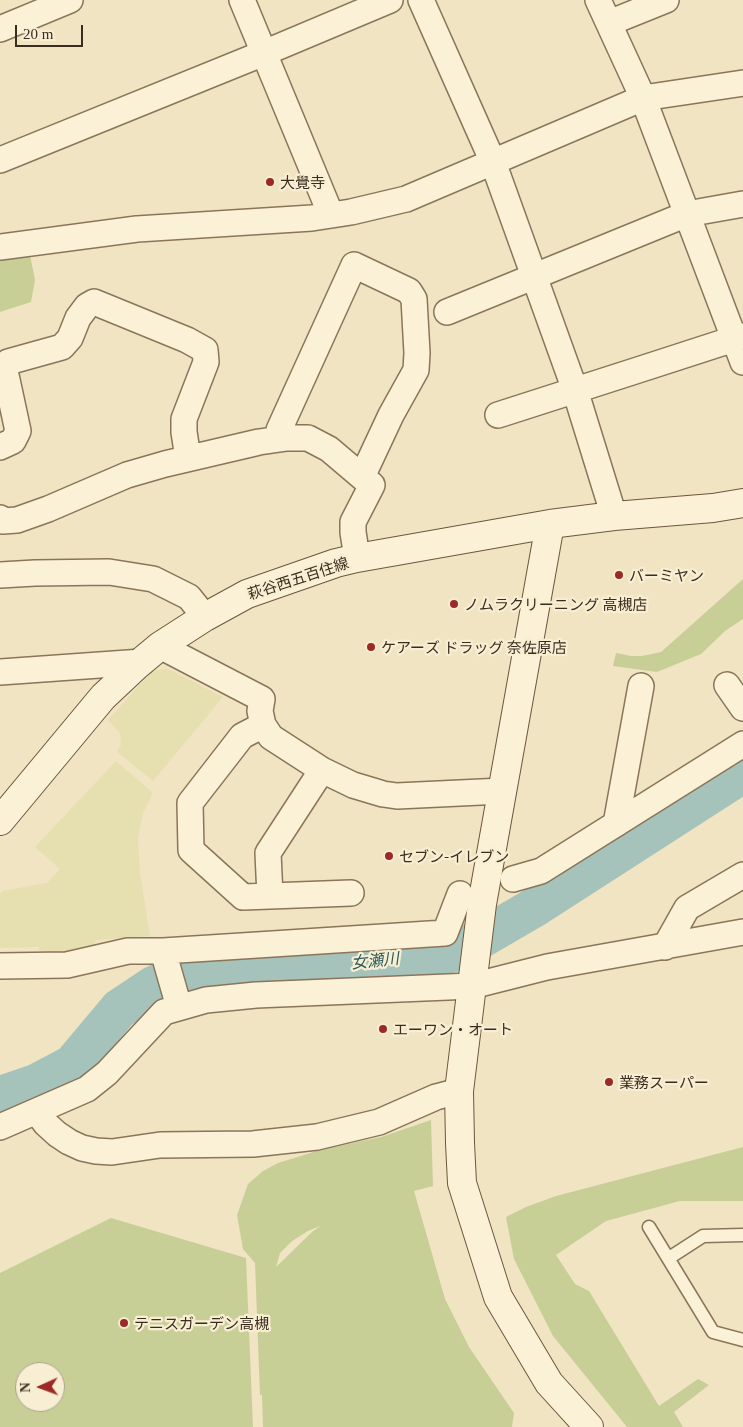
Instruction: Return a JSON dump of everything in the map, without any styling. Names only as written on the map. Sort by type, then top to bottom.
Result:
[{"type":"street","points":[[0,29],[70,0]]},
{"type":"street","points":[[242,0],[331,215]]},
{"type":"street","points":[[0,160],[390,0]]},
{"type":"street","points":[[421,0],[493,162],[575,390],[614,516]]},
{"type":"street","points":[[598,0],[643,98],[687,214],[739,337],[743,362]]},
{"type":"street","points":[[608,23],[666,0]]},
{"type":"street","points":[[0,247],[137,229],[312,218],[351,212],[406,199],[643,98],[743,83]]},
{"type":"street","points":[[447,312],[687,214],[743,204]]},
{"type":"street","points":[[279,439],[279,430],[354,266],[409,291],[414,299],[416,370],[390,415],[362,477]]},
{"type":"street","points":[[0,447],[12,441],[18,431],[4,366],[8,362],[62,347],[70,338],[78,318],[87,306],[94,302],[187,340],[205,350],[206,362],[184,419],[188,458]]},
{"type":"street","points":[[498,415],[739,337]]},
{"type":"street","points":[[1,521],[17,520],[48,509],[128,474],[188,458],[279,439],[308,438],[329,449],[372,485],[353,522],[357,558]]},
{"type":"street","name":"萩谷西五百住線","points":[[0,821],[103,697],[151,654],[204,617],[246,594],[328,565],[357,558],[550,524],[614,516],[713,508],[743,503]]},
{"type":"street","points":[[550,524],[502,791],[471,899],[476,958],[459,1091],[460,1143],[462,1183],[498,1297],[549,1383],[589,1427]]},
{"type":"street","points":[[0,575],[109,572],[153,579],[189,597],[204,617]]},
{"type":"street","points":[[0,672],[151,654],[262,699],[260,711],[263,724],[271,737],[322,770],[353,785],[383,794],[398,796],[502,791]]},
{"type":"street","points":[[727,685],[743,708]]},
{"type":"street","points":[[616,824],[641,686]]},
{"type":"street","points":[[263,724],[242,736],[190,803],[191,850],[243,897],[351,893]]},
{"type":"street","points":[[513,879],[541,871],[743,744]]},
{"type":"street","points":[[270,896],[268,853],[322,770]]},
{"type":"street","points":[[665,947],[687,908],[743,875]]},
{"type":"street","points":[[0,966],[66,965],[128,951],[163,951],[445,933],[471,899]]},
{"type":"street","points":[[0,1128],[87,1089],[107,1073],[164,1012],[179,1007],[206,1000],[256,995],[472,986],[547,967],[743,932]]},
{"type":"street","points":[[163,951],[179,1007]]},
{"type":"street","points":[[38,1112],[46,1124],[68,1142],[82,1148],[112,1152],[160,1145],[253,1144],[317,1136],[379,1122],[436,1097],[459,1091]]},
{"type":"lane","points":[[649,1227],[713,1332],[743,1340]]},
{"type":"lane","points":[[669,1258],[703,1236],[743,1235]]},
{"type":"shaded area","points":[[168,669],[223,697],[153,781],[117,752],[121,745],[120,733],[108,720],[153,670]]},
{"type":"shaded area","points":[[116,761],[153,793],[143,813],[138,839],[140,873],[150,936],[96,940],[88,956],[40,957],[39,947],[0,948],[0,894],[2,891],[47,883],[60,869],[35,847]]},
{"type":"green space","points":[[30,255],[35,280],[31,302],[0,312],[0,259]]},
{"type":"green space","points":[[743,579],[743,619],[725,631],[701,654],[657,672],[613,666],[616,653],[642,656],[661,652]]},
{"type":"green space","points":[[431,1120],[433,1186],[414,1191],[445,1299],[469,1347],[514,1413],[512,1427],[263,1427],[255,1263],[243,1249],[237,1215],[248,1184],[263,1171],[278,1163],[320,1150],[381,1137]],"holes":[[[320,1226],[276,1267],[280,1253],[292,1241]]]},
{"type":"green space","points":[[743,1147],[743,1201],[680,1201],[606,1221],[556,1255],[575,1284],[589,1291],[659,1406],[698,1379],[709,1385],[674,1412],[683,1427],[627,1427],[553,1336],[514,1259],[506,1217],[556,1196]]},
{"type":"green space","name":"テニスガーデン高槻","points":[[111,1218],[246,1258],[253,1427],[0,1427],[0,1273]]},
{"type":"waterway","name":"女瀬川","points":[[0,1096],[36,1084],[72,1065],[119,1009],[155,985],[187,970],[342,963],[417,958],[451,953],[480,939],[535,907],[743,773]]},
{"type":"place","name":"大覺寺","points":[[270,182]]},
{"type":"place","name":"バーミヤン","points":[[619,575]]},
{"type":"place","name":"ノムラクリーニング 高槻店","points":[[454,604]]},
{"type":"place","name":"ケアーズ ドラッグ 奈佐原店","points":[[371,647]]},
{"type":"place","name":"セブン-イレブン","points":[[389,856]]},
{"type":"place","name":"エーワン・オート","points":[[383,1029]]},
{"type":"place","name":"業務スーパー","points":[[609,1082]]},
{"type":"place","name":"テニスガーデン高槻","points":[[124,1323]]}]
